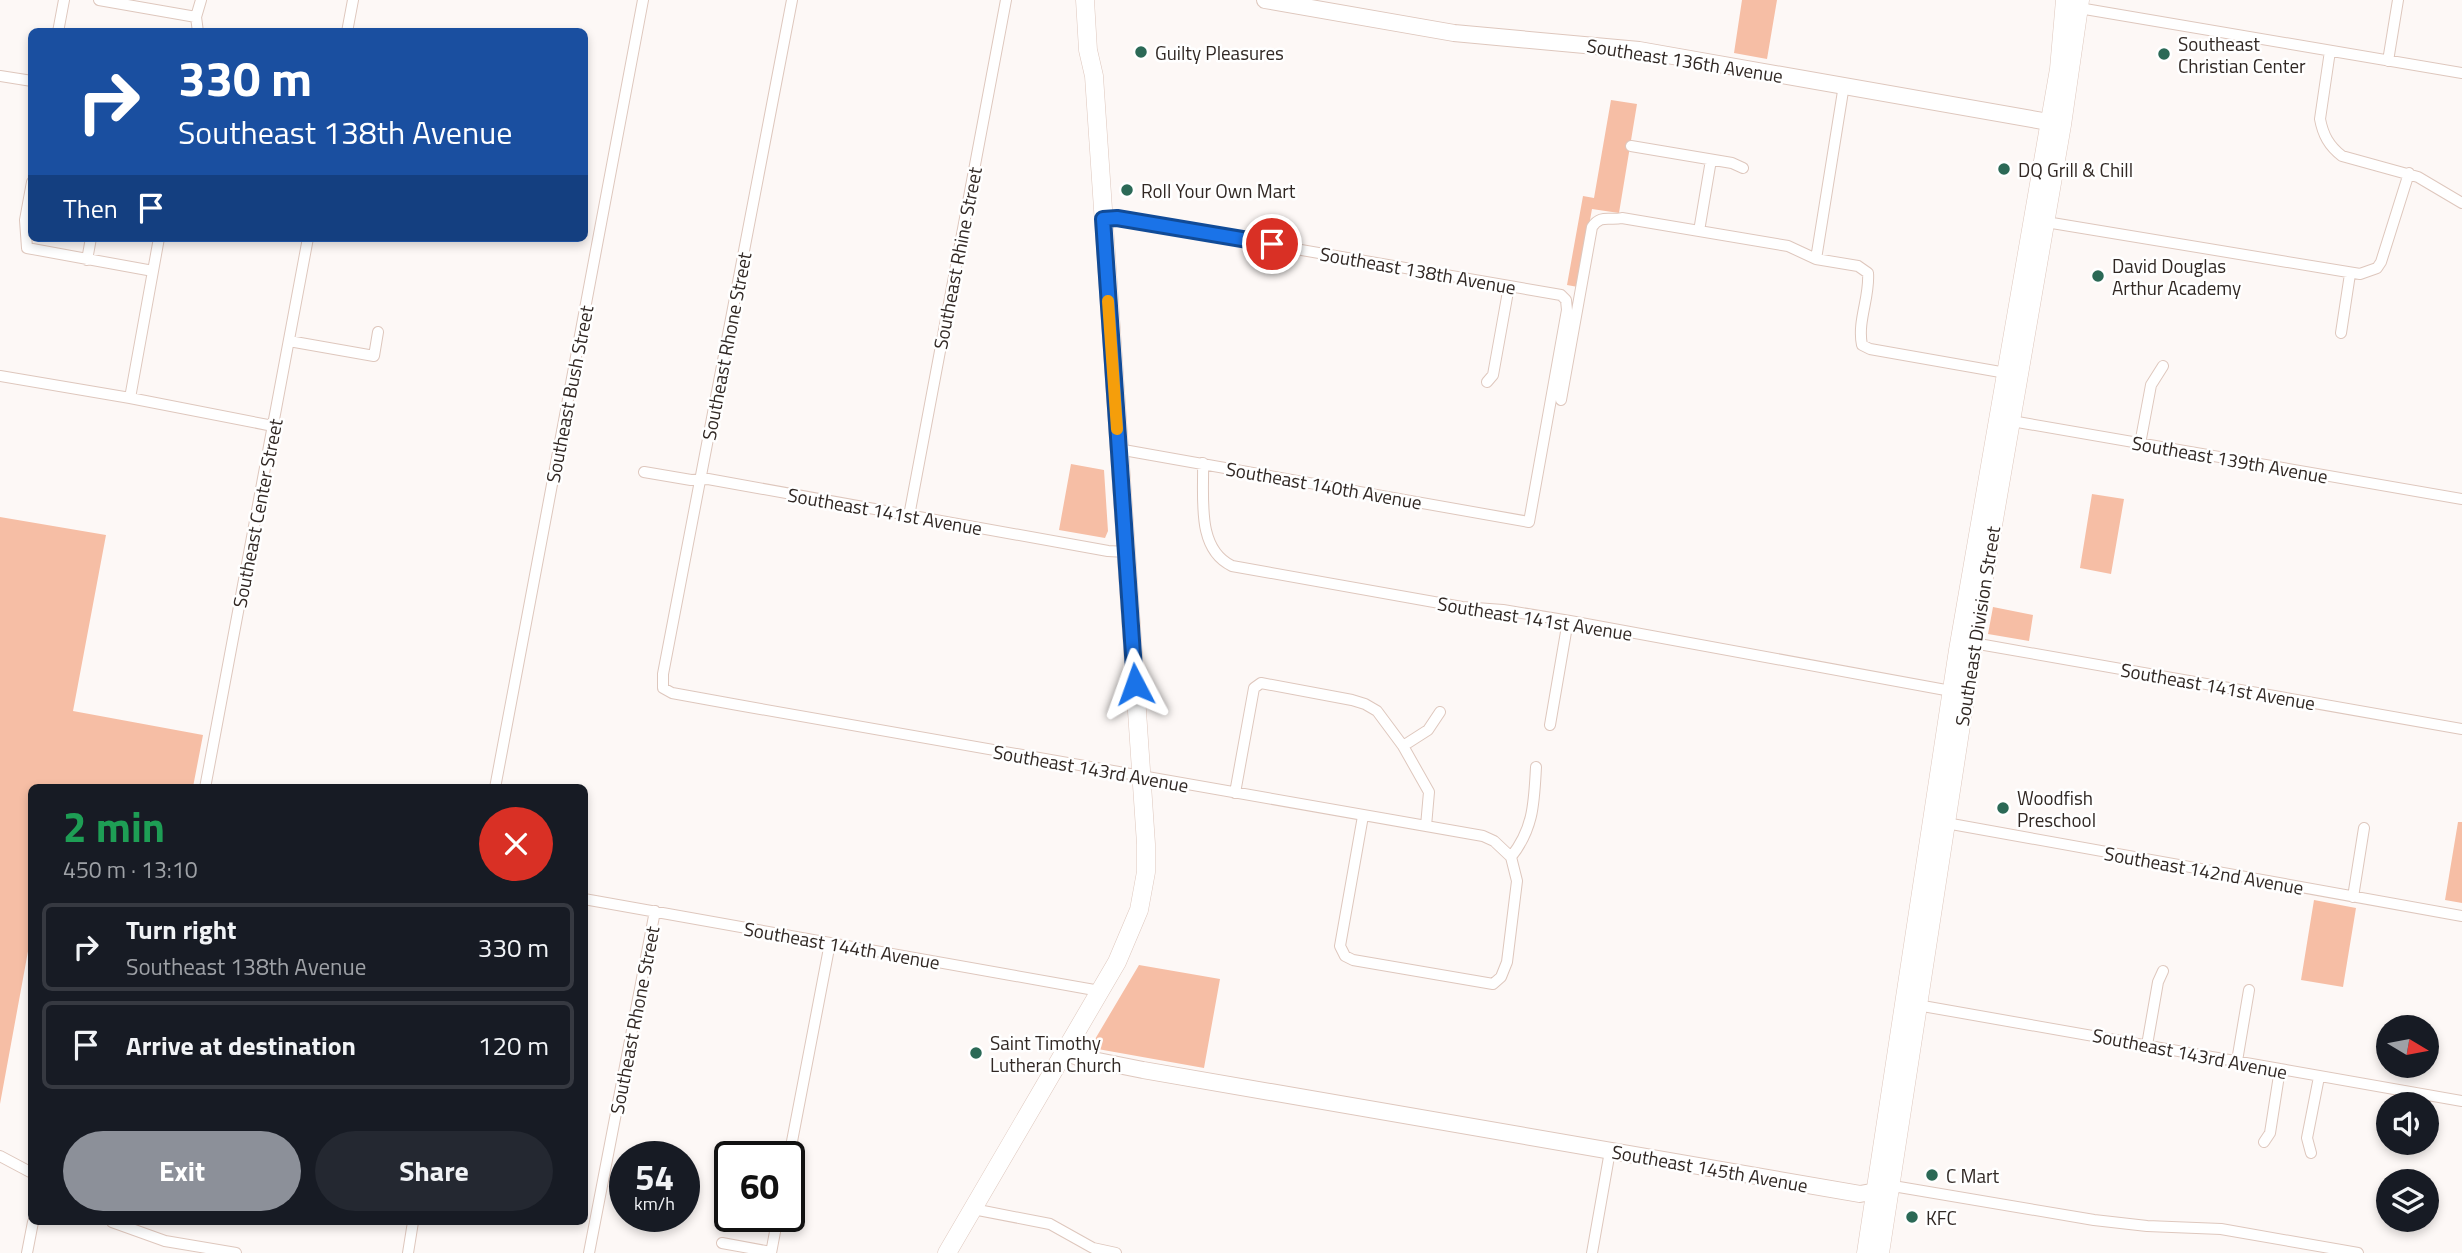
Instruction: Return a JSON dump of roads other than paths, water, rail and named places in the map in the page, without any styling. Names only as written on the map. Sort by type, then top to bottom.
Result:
[{"type":"main road","points":[[947,1253],[1127,943],[1142,900],[1146,863],[1141,778],[1093,64],[1088,50],[1085,0]]},
{"type":"main road","points":[[1093,64],[1097,50],[1094,0]]},
{"type":"main road","name":"Southeast Division Street","points":[[1880,1253],[1883,1190],[1911,959],[1958,694],[1973,643],[2004,420],[2006,373],[2055,124],[2074,2]]},
{"type":"main road","name":"Southeast Division Street","points":[[1866,1253],[1883,1190],[1917,1005],[1947,823],[1967,596],[2046,222],[2055,124]]},
{"type":"main road","points":[[1967,596],[1970,601],[1967,640],[1973,643]]},
{"type":"main road","points":[[1911,959],[1912,995],[1917,1005]]},
{"type":"street","points":[[59,28],[64,0]]},
{"type":"street","points":[[99,0],[196,17]]},
{"type":"street","points":[[197,28],[196,17],[201,0]]},
{"type":"street","points":[[348,28],[353,0]]},
{"type":"street","name":"Southeast Bush Street","points":[[496,784],[643,0]]},
{"type":"street","name":"Southeast Rhone Street","points":[[666,691],[662,686],[663,674],[792,0]]},
{"type":"street","name":"Southeast Rhine Street","points":[[909,516],[1006,0]]},
{"type":"street","name":"Southeast 136th Avenue","points":[[1265,0],[1454,33],[1639,50],[2055,124]]},
{"type":"street","points":[[2388,61],[2398,0]]},
{"type":"street","points":[[2074,2],[2330,51],[2462,73]]},
{"type":"street","points":[[2330,51],[2320,119],[2326,140],[2342,156],[2409,173],[2431,183],[2462,203]]},
{"type":"street","points":[[0,76],[28,80]]},
{"type":"street","points":[[1816,259],[1844,85]]},
{"type":"street","points":[[1631,146],[1743,168]]},
{"type":"street","points":[[1699,230],[1711,160]]},
{"type":"street","points":[[2046,222],[2350,274],[2368,272],[2377,268],[2381,262],[2409,173]]},
{"type":"street","points":[[28,203],[25,219],[27,248],[153,271]]},
{"type":"street","points":[[1561,400],[1592,227],[1597,220],[1604,217],[1788,246],[1816,259],[1858,266],[1868,272],[1869,283],[1860,335],[1862,345],[1870,349],[2006,373]]},
{"type":"street","name":"Southeast 138th Avenue","points":[[1103,219],[1117,218],[1561,295],[1566,300],[1567,310],[1529,522]]},
{"type":"street","points":[[88,260],[90,242]]},
{"type":"street","points":[[130,398],[158,242]]},
{"type":"street","name":"Southeast Center Street","points":[[206,784],[307,242]]},
{"type":"street","points":[[2341,333],[2350,274]]},
{"type":"street","points":[[1487,382],[1493,375],[1508,286]]},
{"type":"street","points":[[289,341],[374,356],[378,332]]},
{"type":"street","points":[[2140,444],[2151,385],[2163,366]]},
{"type":"street","points":[[0,376],[273,426]]},
{"type":"street","name":"Southeast 139th Avenue","points":[[2004,420],[2462,499]]},
{"type":"street","name":"Southeast 140th Avenue","points":[[1118,449],[1529,522]]},
{"type":"street","name":"Southeast 141st Avenue","points":[[1202,463],[1207,538],[1215,555],[1232,566],[1462,607],[1503,610],[1570,621],[1958,694]]},
{"type":"street","name":"Southeast 141st Avenue","points":[[644,472],[1126,552]]},
{"type":"street","points":[[1550,725],[1570,621]]},
{"type":"street","name":"Southeast 141st Avenue","points":[[1973,643],[2462,729]]},
{"type":"street","points":[[1235,793],[1254,688],[1261,683],[1365,704],[1377,711],[1403,746],[1429,792],[1426,826]]},
{"type":"street","name":"Southeast 143rd Avenue","points":[[666,691],[1141,778],[1483,836],[1494,841],[1511,857]]},
{"type":"street","points":[[1403,746],[1428,730],[1440,712]]},
{"type":"street","points":[[1363,816],[1340,946],[1345,956],[1353,960],[1493,984],[1501,977],[1507,962],[1517,881],[1511,857],[1530,825],[1536,767]]},
{"type":"street","name":"Southeast 142nd Avenue","points":[[1947,823],[2462,916]]},
{"type":"street","points":[[2353,897],[2364,828]]},
{"type":"street","name":"Southeast 144th Avenue","points":[[588,900],[1100,991]]},
{"type":"street","name":"Southeast Rhone Street","points":[[589,1253],[655,911]]},
{"type":"street","points":[[792,1141],[830,943]]},
{"type":"street","points":[[2147,1045],[2158,982],[2163,971]]},
{"type":"street","points":[[2237,1061],[2249,990]]},
{"type":"street","name":"Southeast 143rd Avenue","points":[[1917,1005],[2462,1101]]},
{"type":"street","name":"Southeast 145th Avenue","points":[[1064,1052],[1143,1070],[1860,1194],[1899,1187],[2122,1224],[2221,1229],[2316,1249],[2358,1253]]},
{"type":"street","points":[[2264,1142],[2270,1133],[2280,1069]]},
{"type":"street","points":[[2311,1153],[2308,1138],[2319,1077]]},
{"type":"street","points":[[1592,1253],[1610,1151]]},
{"type":"street","points":[[0,1156],[28,1171]]},
{"type":"street","points":[[973,1209],[1050,1224],[1093,1248],[1116,1253]]},
{"type":"street","points":[[27,1253],[32,1225]]},
{"type":"street","points":[[120,1225],[165,1241],[236,1253]]},
{"type":"street","points":[[408,1253],[413,1225]]},
{"type":"street","points":[[722,1243],[771,1253],[775,1232]]},
{"type":"place","name":"Guilty Pleasures","points":[[1141,52]]},
{"type":"place","name":"Southeast Christian Center","points":[[2164,54]]},
{"type":"place","name":"DQ Grill & Chill","points":[[2004,169]]},
{"type":"place","name":"Roll Your Own Mart","points":[[1127,190]]},
{"type":"place","name":"David Douglas Arthur Academy","points":[[2098,276]]},
{"type":"place","name":"Woodfish Preschool","points":[[2003,808]]},
{"type":"place","name":"Saint Timothy Lutheran Church","points":[[976,1053]]},
{"type":"place","name":"C Mart","points":[[1932,1175]]},
{"type":"place","name":"KFC","points":[[1912,1217]]}]
